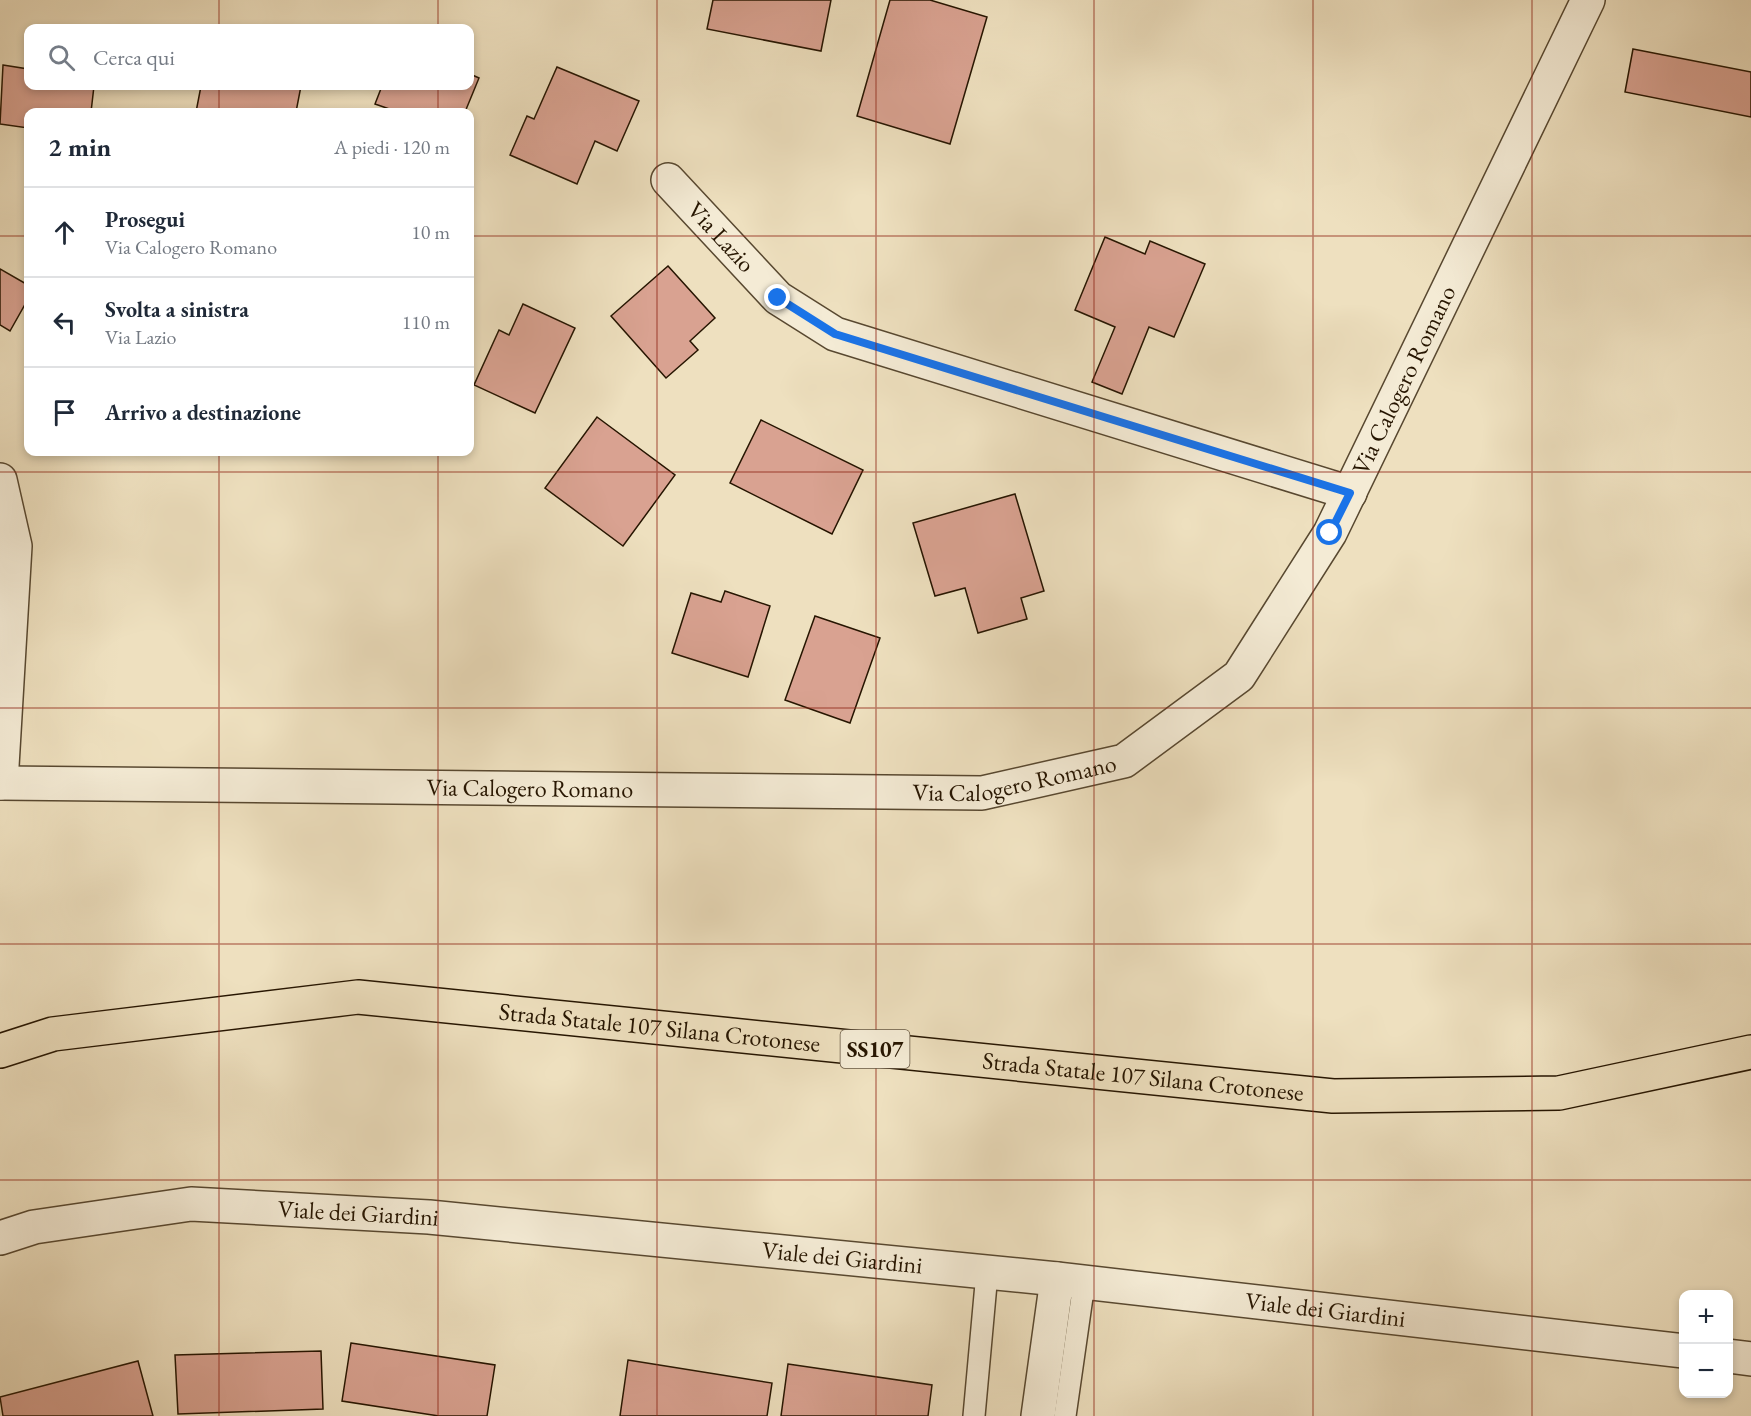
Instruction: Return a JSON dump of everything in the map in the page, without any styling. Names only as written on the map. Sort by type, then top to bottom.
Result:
[{"type":"highway","name":"Strada Statale 107 Silana Crotonese","points":[[0,1051],[53,1034],[358,997],[1333,1096],[1559,1093],[1751,1052]]},
{"type":"street","name":"Via Calogero Romano","points":[[1,783],[982,793],[1124,761],[1239,676],[1330,533],[1588,0]]},
{"type":"street","name":"Via Lazio","points":[[669,180],[778,298],[835,334],[1350,493]]},
{"type":"street","points":[[0,480],[15,546],[1,783]]},
{"type":"street","name":"Viale dei Giardini","points":[[0,1238],[34,1227],[192,1204],[429,1217],[1071,1281],[1679,1351]]},
{"type":"street","points":[[1038,1416],[1071,1281]]},
{"type":"street","points":[[1733,1357],[1751,1359]]},
{"type":"lane","points":[[974,1416],[987,1273]]},
{"type":"lane","points":[[1065,1416],[1071,1281]]},
{"type":"building","points":[[713,0],[831,0],[821,51],[707,29]]},
{"type":"building","points":[[890,0],[930,0],[987,17],[950,144],[857,116]]},
{"type":"building","points":[[1633,49],[1751,72],[1751,117],[1625,92]]},
{"type":"building","points":[[3,65],[24,68],[24,90],[94,90],[91,108],[24,108],[24,127],[0,124]]},
{"type":"building","points":[[557,67],[639,101],[617,151],[595,141],[577,184],[510,155],[527,116],[534,119]]},
{"type":"building","points":[[474,76],[479,78],[467,108],[386,108],[375,104],[380,90],[474,90]]},
{"type":"building","points":[[200,90],[300,90],[297,108],[197,108]]},
{"type":"building","points":[[1105,237],[1145,254],[1150,241],[1205,264],[1174,337],[1149,327],[1122,394],[1092,382],[1115,327],[1075,310]]},
{"type":"building","points":[[668,266],[715,318],[690,341],[698,350],[666,378],[611,316]]},
{"type":"building","points":[[0,269],[24,283],[24,306],[10,331],[0,325]]},
{"type":"building","points":[[523,304],[575,328],[535,413],[474,385],[499,330],[509,335]]},
{"type":"building","points":[[597,417],[675,475],[623,546],[545,488]]},
{"type":"building","points":[[761,420],[863,470],[832,534],[730,483]]},
{"type":"building","points":[[1015,494],[1044,591],[1021,598],[1027,619],[978,633],[965,588],[935,596],[913,523]]},
{"type":"building","points":[[725,591],[770,606],[748,677],[672,653],[691,593],[721,602]]},
{"type":"building","points":[[815,616],[880,638],[850,723],[785,700]]},
{"type":"building","points":[[351,1343],[495,1365],[487,1416],[439,1416],[342,1401]]},
{"type":"building","points":[[321,1351],[323,1409],[178,1414],[175,1355]]},
{"type":"building","points":[[628,1360],[772,1383],[767,1416],[620,1416]]},
{"type":"building","points":[[138,1361],[153,1416],[3,1416],[0,1397]]},
{"type":"building","points":[[788,1364],[932,1385],[928,1416],[781,1416]]},
{"type":"route","points":[[778,298],[835,334],[1350,493],[1330,533]]}]
